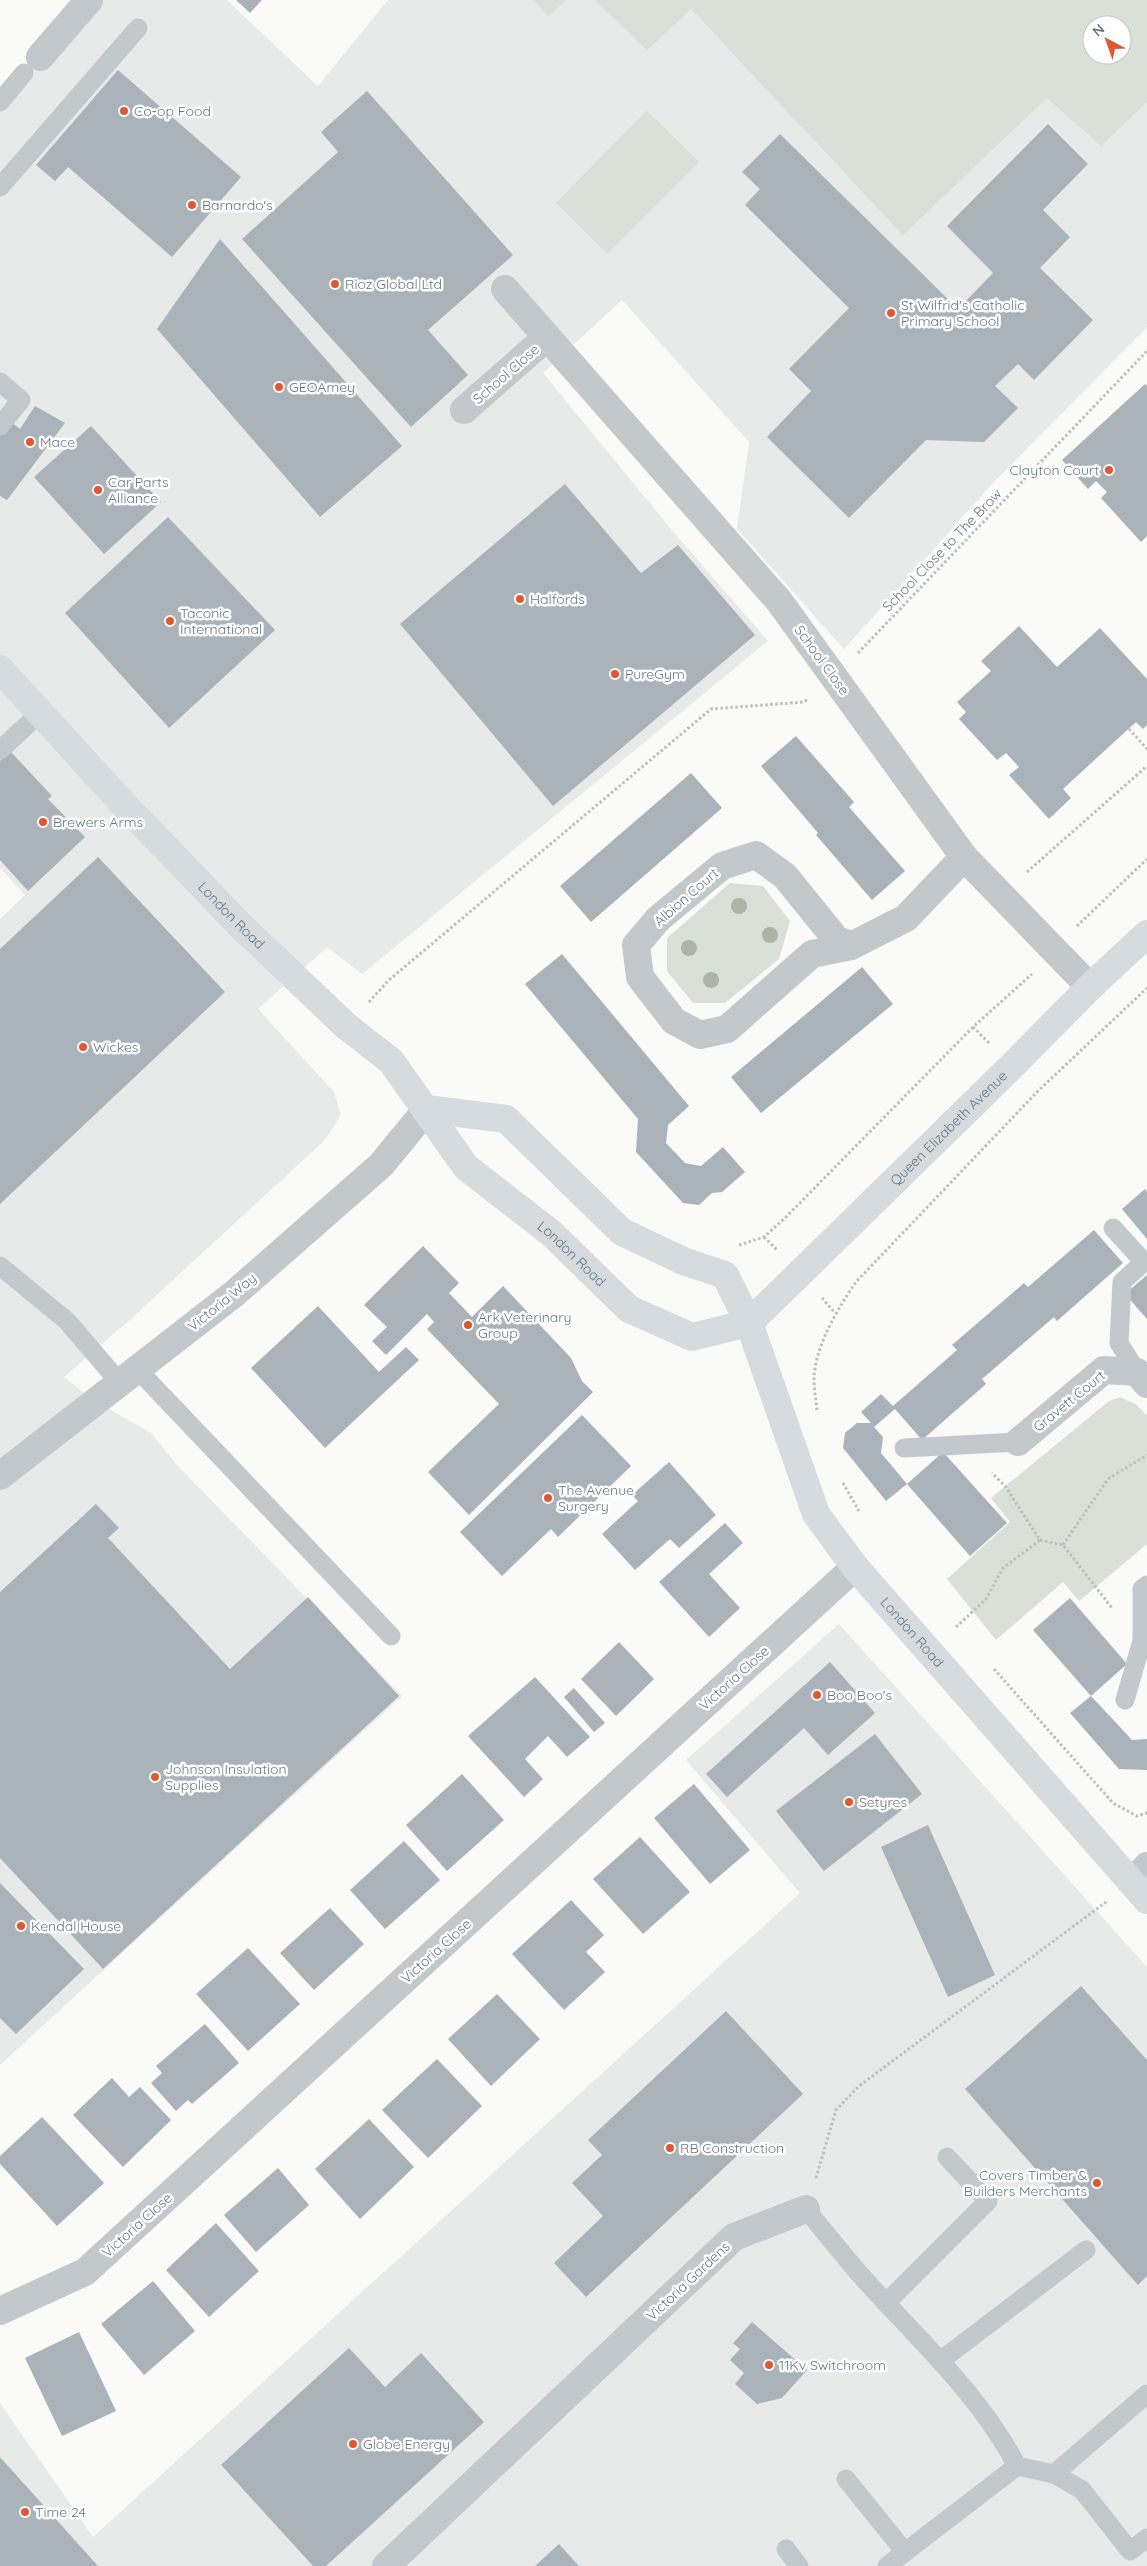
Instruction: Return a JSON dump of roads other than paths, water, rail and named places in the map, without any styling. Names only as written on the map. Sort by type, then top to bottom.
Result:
[{"type":"main road","name":"London Road","points":[[0,669],[187,870],[346,1026],[391,1061],[427,1109],[466,1167],[552,1232],[630,1309],[692,1337],[749,1323]]},
{"type":"main road","name":"Queen Elizabeth Avenue","points":[[749,1323],[1012,1066],[1090,987],[1147,934]]},
{"type":"main road","name":"London Road","points":[[427,1109],[506,1119],[622,1232],[683,1261],[725,1275],[749,1323],[816,1514],[855,1567],[1134,1886]]},
{"type":"street","points":[[32,65],[89,0]]},
{"type":"street","name":"School Close","points":[[505,289],[779,601],[964,857],[1002,894],[1090,987]]},
{"type":"street","name":"School Close","points":[[464,410],[547,337]]},
{"type":"street","name":"Albion Court","points":[[851,946],[836,939],[785,876],[756,855],[722,866],[658,919],[636,945],[640,977],[674,1021],[700,1035],[727,1029],[812,954],[851,946],[906,918],[964,857]]},
{"type":"street","name":"Victoria Way","points":[[0,1476],[235,1293],[381,1165],[427,1109]]},
{"type":"street","name":"Gravett Court","points":[[1018,1442],[1104,1370],[1142,1378]]},
{"type":"street","name":"Victoria Close","points":[[0,2311],[85,2272],[855,1567]]},
{"type":"street","name":"Victoria Gardens","points":[[386,2566],[734,2237],[806,2209]]},
{"type":"lane","points":[[0,187],[138,28]]},
{"type":"lane","points":[[0,100],[32,65]]},
{"type":"lane","points":[[0,382],[21,400],[0,426]]},
{"type":"lane","points":[[0,750],[40,713]]},
{"type":"lane","points":[[1113,1228],[1144,1262],[1122,1282],[1119,1343],[1142,1378]]},
{"type":"lane","points":[[0,1266],[67,1321],[129,1377],[391,1636]]},
{"type":"lane","points":[[904,1448],[1018,1442]]},
{"type":"lane","points":[[1125,1700],[1142,1641],[1142,1589],[1147,1585]]},
{"type":"lane","points":[[887,2302],[988,2201],[947,2157]]},
{"type":"lane","name":"Victoria Gardens","points":[[806,2209],[857,2271],[940,2361],[1003,2439],[1017,2466]]},
{"type":"lane","points":[[940,2361],[1086,2250]]},
{"type":"lane","points":[[1054,2474],[1147,2394]]},
{"type":"lane","points":[[887,2566],[1017,2466],[1054,2474],[1082,2490],[1130,2551],[1147,2538]]},
{"type":"lane","points":[[846,2479],[905,2552]]},
{"type":"lane","points":[[786,2549],[799,2566]]},
{"type":"place","name":"Co-op Food","points":[[124,111]]},
{"type":"place","name":"Barnardo's","points":[[192,205]]},
{"type":"place","name":"Rioz Global Ltd","points":[[335,284]]},
{"type":"place","name":"St Wilfrid's Catholic Primary School","points":[[891,313]]},
{"type":"place","name":"GEOAmey","points":[[279,387]]},
{"type":"place","name":"Mace","points":[[30,442]]},
{"type":"place","name":"Clayton Court","points":[[1109,470]]},
{"type":"place","name":"Car Parts Alliance","points":[[98,490]]},
{"type":"place","name":"Halfords","points":[[520,599]]},
{"type":"place","name":"Taconic International","points":[[170,621]]},
{"type":"place","name":"PureGym","points":[[615,674]]},
{"type":"place","name":"Brewers Arms","points":[[43,822]]},
{"type":"place","name":"Wickes","points":[[83,1047]]},
{"type":"place","name":"Ark Veterinary Group","points":[[468,1325]]},
{"type":"place","name":"The Avenue Surgery","points":[[548,1498]]},
{"type":"place","name":"Boo Boo's","points":[[817,1695]]},
{"type":"place","name":"Johnson Insulation Supplies","points":[[155,1777]]},
{"type":"place","name":"Setyres","points":[[849,1802]]},
{"type":"place","name":"Kendal House","points":[[21,1926]]},
{"type":"place","name":"RB Construction","points":[[670,2148]]},
{"type":"place","name":"Covers Timber & Builders Merchants","points":[[1097,2183]]},
{"type":"place","name":"11Kv Switchroom","points":[[769,2365]]},
{"type":"place","name":"Globe Energy","points":[[353,2444]]},
{"type":"place","name":"Time 24","points":[[25,2512]]}]
